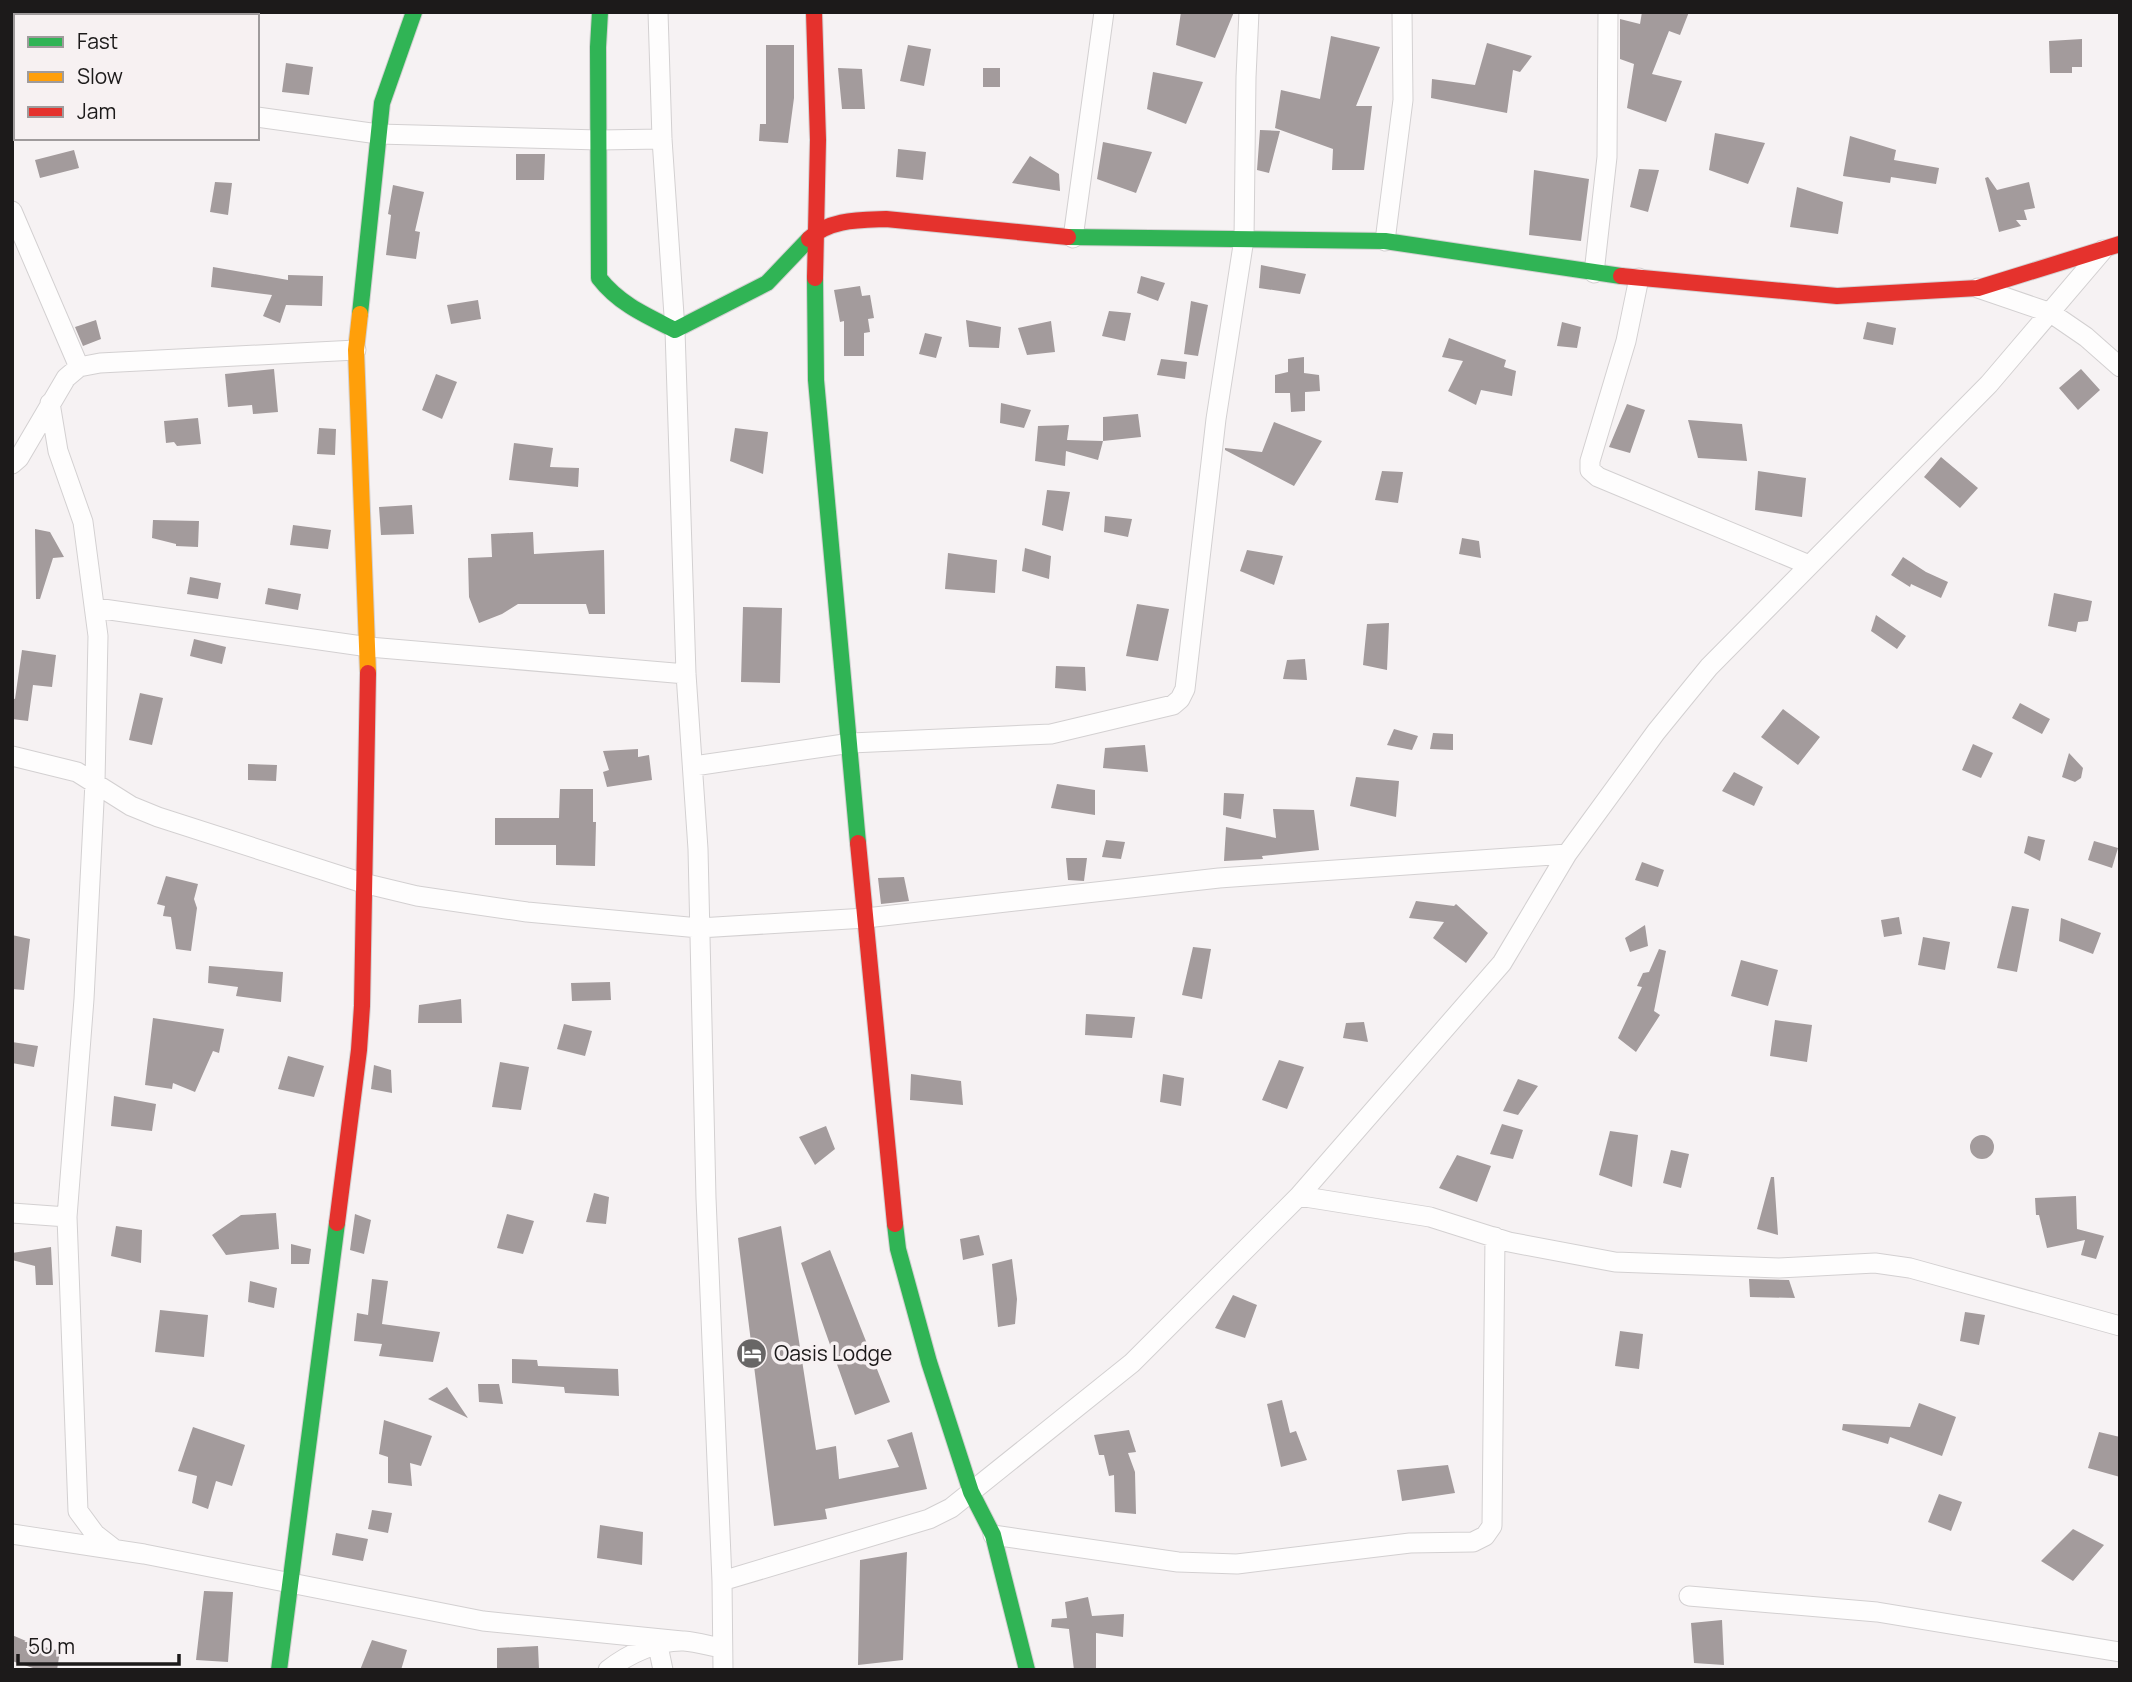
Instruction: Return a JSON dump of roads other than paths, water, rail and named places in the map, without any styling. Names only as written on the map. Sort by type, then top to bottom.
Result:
[{"type":"street","points":[[279,1670],[359,1050],[362,1006],[369,647],[356,350],[378,134],[386,91],[414,12]]},
{"type":"street","points":[[600,12],[598,278],[607,292],[622,303],[675,330]]},
{"type":"street","points":[[658,12],[662,139],[675,330],[686,674],[694,766],[723,1670]]},
{"type":"street","points":[[814,12],[818,140],[815,233],[817,380],[898,1249],[929,1362],[971,1492],[993,1535],[1027,1670]]},
{"type":"street","points":[[1073,238],[1104,12]]},
{"type":"street","points":[[694,766],[851,743],[1051,734],[1173,705],[1180,699],[1185,689],[1216,419],[1244,239],[1249,12]]},
{"type":"street","points":[[1385,241],[1403,100],[1402,12]]},
{"type":"street","points":[[1594,274],[1607,157],[1608,12]]},
{"type":"street","points":[[259,117],[378,134],[662,139]]},
{"type":"street","points":[[12,211],[79,367]]},
{"type":"street","points":[[675,330],[767,283],[815,233],[833,224],[856,220],[886,219],[1073,238],[1385,241],[1594,274],[1837,296],[1978,288],[2112,246]]},
{"type":"street","points":[[722,1581],[929,1519],[951,1508],[1132,1363],[1299,1196],[1502,964],[1567,854],[1656,732],[1709,667],[1989,384],[2112,246]]},
{"type":"street","points":[[1639,278],[1626,341],[1590,461],[1590,470],[1598,477],[1809,565]]},
{"type":"street","points":[[1978,288],[2051,313],[2120,367]]},
{"type":"street","points":[[12,464],[19,458],[66,378],[79,367],[100,363],[356,350]]},
{"type":"street","points":[[50,403],[58,451],[83,522],[98,636],[95,782],[84,999],[67,1217],[78,1511],[96,1534],[113,1548]]},
{"type":"street","points":[[96,608],[369,647],[686,674]]},
{"type":"street","points":[[12,756],[76,772],[131,806],[158,817],[363,883],[417,896],[527,912],[699,928],[866,918],[1219,878],[1567,854]]},
{"type":"street","points":[[1299,1196],[1430,1217],[1509,1242],[1615,1262],[1779,1268],[1875,1264],[1910,1268],[2120,1326]]},
{"type":"street","points":[[12,1213],[67,1217]]},
{"type":"street","points":[[993,1535],[1178,1562],[1237,1564],[1410,1543],[1474,1542],[1485,1536],[1492,1526],[1495,1237]]},
{"type":"street","points":[[12,1534],[113,1548],[483,1621],[682,1641],[722,1648]]},
{"type":"street","points":[[1689,1596],[1877,1612],[2120,1652]]},
{"type":"street","points":[[608,1670],[630,1655],[682,1641]]},
{"type":"street","points":[[658,1646],[663,1670]]},
{"type":"place","name":"Oasis Lodge","points":[[751,1353]]}]
